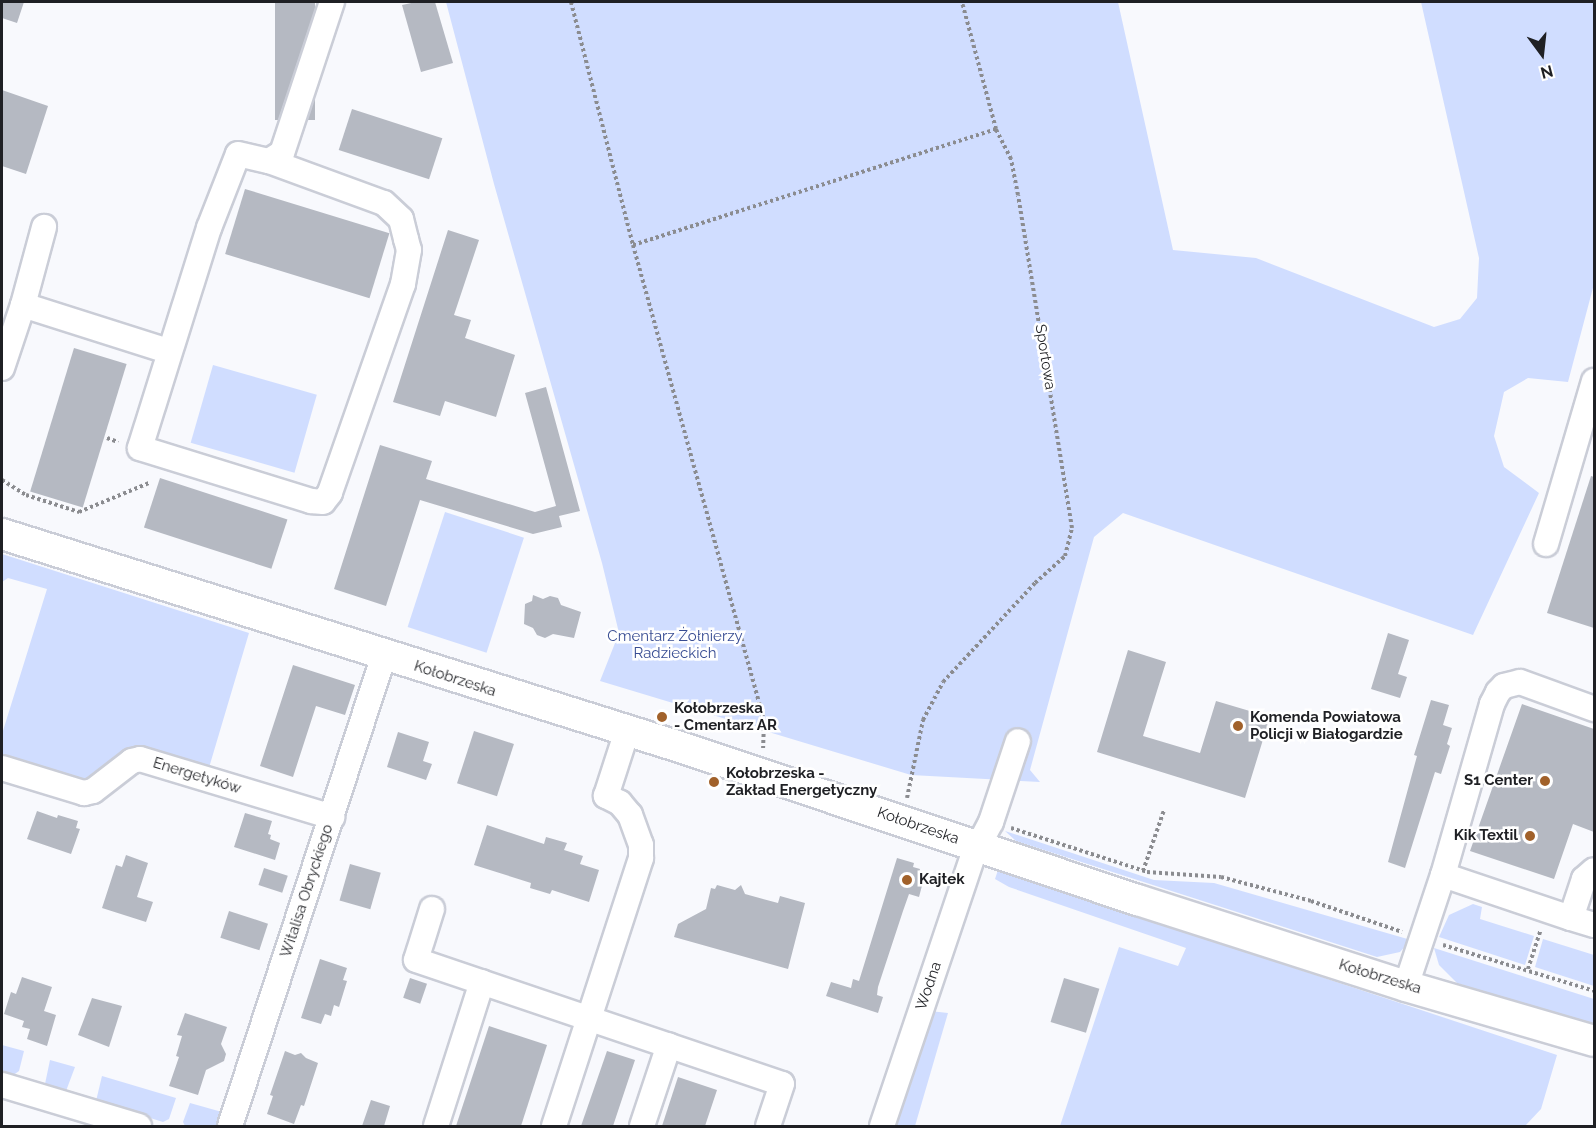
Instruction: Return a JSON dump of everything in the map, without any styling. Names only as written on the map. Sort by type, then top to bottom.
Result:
[{"type":"main road","name":"Kołobrzeska","points":[[2,534],[627,731],[909,804],[984,834],[1406,986],[1594,1041]]},
{"type":"street","points":[[269,161],[282,153],[332,2]]},
{"type":"street","points":[[246,154],[269,161],[384,203],[401,219],[409,250],[403,284],[328,497],[323,502],[311,501],[140,448],[227,156],[246,154]]},
{"type":"street","points":[[2,368],[23,305],[44,227]]},
{"type":"street","points":[[23,305],[168,351]]},
{"type":"street","points":[[1546,544],[1594,381]]},
{"type":"street","name":"Witalisa Obryckiego","points":[[230,1126],[384,656]]},
{"type":"street","points":[[1406,986],[1443,875],[1492,704],[1498,692],[1512,683],[1520,682],[1594,709]]},
{"type":"street","points":[[554,1126],[641,858],[641,845],[630,816],[620,804],[606,796],[627,731]]},
{"type":"street","points":[[984,834],[1018,741]]},
{"type":"street","name":"Energetyków","points":[[2,768],[84,793],[93,791],[132,761],[140,759],[332,817]]},
{"type":"street","name":"Wodna","points":[[882,1126],[984,834]]},
{"type":"street","points":[[1571,918],[1584,879],[1594,870]]},
{"type":"street","points":[[1443,875],[1594,925]]},
{"type":"street","points":[[432,909],[416,960],[782,1084],[768,1126]]},
{"type":"street","points":[[436,1126],[482,982]]},
{"type":"street","points":[[642,1126],[669,1046]]},
{"type":"street","points":[[2,1085],[139,1126]]},
{"type":"path","points":[[571,2],[633,245],[764,722],[763,748]]},
{"type":"path","name":"Sportowa","points":[[909,804],[923,720],[943,682],[1035,583],[1065,556],[1072,528],[1011,159],[996,129],[962,2]]},
{"type":"path","points":[[633,245],[996,129]]},
{"type":"path","points":[[2,480],[17,491],[79,512],[149,483]]},
{"type":"path","points":[[1143,871],[1164,810]]},
{"type":"path","points":[[984,834],[1143,871],[1221,877],[1311,901],[1422,939],[1528,969],[1594,991]]},
{"type":"path","points":[[1528,969],[1547,910]]},
{"type":"green space","name":"Cmentarz Żołnierzy Radzieckich","points":[[446,2],[1118,2],[1173,250],[1256,258],[1434,327],[1460,319],[1477,298],[1479,258],[1421,2],[1594,2],[1594,284],[1568,382],[1528,378],[1504,392],[1494,436],[1504,467],[1539,493],[1473,635],[1123,513],[1094,537],[1030,770],[1040,782],[911,775],[600,681],[619,633],[602,563],[494,184]]},
{"type":"green space","points":[[213,365],[317,395],[294,473],[191,443]]},
{"type":"green space","points":[[445,512],[524,538],[487,653],[408,627]]},
{"type":"green space","points":[[2,554],[249,633],[208,771],[144,751],[89,782],[2,758],[2,734],[47,589],[8,578],[2,582]]},
{"type":"green space","points":[[1005,831],[1154,880],[1214,883],[1411,940],[1400,952],[1377,957],[1016,841]]},
{"type":"green space","points":[[998,870],[1557,1055],[1541,1109],[1525,1126],[1060,1126],[1119,947],[1178,966],[1186,948],[1009,887],[995,879]]},
{"type":"green space","points":[[1473,904],[1482,907],[1480,919],[1534,936],[1525,965],[1439,937],[1449,915]]},
{"type":"green space","points":[[1543,939],[1594,955],[1594,986],[1535,967]]},
{"type":"green space","points":[[1434,948],[1594,999],[1594,1026],[1457,983],[1439,965]]},
{"type":"green space","points":[[930,1011],[948,1013],[915,1126],[893,1126]]},
{"type":"green space","points":[[2,1045],[24,1051],[19,1071],[12,1076],[2,1073]]},
{"type":"green space","points":[[50,1060],[75,1067],[66,1091],[45,1084]]},
{"type":"green space","points":[[102,1076],[176,1098],[169,1119],[163,1122],[96,1101]]},
{"type":"green space","points":[[190,1103],[222,1112],[218,1126],[185,1126],[183,1122]]},
{"type":"building","points":[[2,2],[24,2],[17,23],[2,18]]},
{"type":"building","points":[[275,2],[315,2],[315,120],[275,120]]},
{"type":"building","points":[[435,2],[453,63],[421,72],[402,5]]},
{"type":"building","points":[[2,90],[48,106],[26,174],[2,166]]},
{"type":"building","points":[[352,109],[442,138],[429,179],[339,150]]},
{"type":"building","points":[[245,189],[389,233],[370,298],[225,254]]},
{"type":"building","points":[[448,230],[479,240],[454,315],[471,320],[465,338],[515,355],[496,417],[445,401],[440,416],[393,402]]},
{"type":"building","points":[[74,348],[127,364],[83,508],[30,491]]},
{"type":"building","points":[[546,387],[580,511],[559,516],[562,527],[533,534],[420,500],[386,606],[334,589],[380,445],[432,461],[426,479],[535,512],[556,506],[525,393]]},
{"type":"building","points":[[1591,476],[1594,477],[1594,628],[1547,613]]},
{"type":"building","points":[[160,478],[287,519],[271,569],[144,527]]},
{"type":"building","points":[[533,595],[543,599],[550,596],[558,598],[561,605],[581,612],[574,638],[553,634],[545,638],[537,635],[533,628],[524,624],[525,604],[532,601]]},
{"type":"building","points":[[1388,633],[1409,640],[1398,674],[1407,677],[1400,698],[1371,689]]},
{"type":"building","name":"Komenda Powiatowa Policji w Białogardzie","points":[[1128,650],[1166,662],[1143,736],[1200,753],[1216,701],[1270,717],[1245,798],[1097,752]]},
{"type":"building","points":[[293,665],[355,685],[345,715],[316,706],[293,777],[260,766]]},
{"type":"building","points":[[1431,700],[1449,705],[1443,725],[1452,728],[1447,744],[1450,746],[1441,774],[1435,772],[1405,868],[1388,862],[1417,756],[1414,755]]},
{"type":"building","name":"S1 Center","points":[[1522,704],[1594,729],[1594,832],[1573,824],[1554,879],[1470,851]]},
{"type":"building","points":[[474,731],[514,744],[497,796],[457,783]]},
{"type":"building","points":[[398,732],[429,742],[423,761],[432,764],[426,780],[387,767]]},
{"type":"building","points":[[37,811],[57,818],[58,815],[78,821],[76,828],[80,829],[71,854],[27,839]]},
{"type":"building","points":[[245,813],[272,821],[268,834],[271,835],[270,839],[280,843],[275,860],[234,847]]},
{"type":"building","points":[[487,825],[544,844],[546,837],[567,843],[564,850],[583,856],[580,864],[599,870],[589,902],[552,890],[550,894],[530,888],[531,883],[474,865]]},
{"type":"building","points":[[126,855],[148,863],[137,897],[153,902],[146,922],[102,908],[116,865],[122,867]]},
{"type":"building","points":[[897,858],[914,863],[913,867],[920,869],[918,876],[924,878],[919,897],[909,894],[903,911],[878,987],[877,995],[883,997],[878,1013],[826,996],[831,982],[851,988],[853,979],[859,981]]},
{"type":"building","points":[[350,864],[381,873],[370,909],[340,901]]},
{"type":"building","points":[[264,868],[288,876],[282,893],[258,885]]},
{"type":"building","points":[[717,885],[735,890],[741,885],[745,894],[778,903],[780,896],[805,903],[788,969],[674,937],[678,924],[706,909],[711,888],[715,889]]},
{"type":"building","points":[[229,911],[268,924],[259,950],[220,938]]},
{"type":"building","points":[[320,959],[347,968],[343,980],[347,981],[339,1007],[334,1005],[331,1016],[325,1014],[321,1024],[301,1018]]},
{"type":"building","points":[[22,977],[52,987],[44,1011],[56,1015],[47,1046],[27,1039],[30,1029],[22,1027],[24,1021],[4,1014],[11,992],[16,994]]},
{"type":"building","points":[[410,978],[427,984],[420,1004],[403,998]]},
{"type":"building","points":[[1064,978],[1099,989],[1086,1033],[1051,1022]]},
{"type":"building","points":[[92,998],[122,1006],[109,1047],[78,1035]]},
{"type":"building","points":[[185,1013],[227,1027],[221,1044],[226,1054],[224,1061],[206,1070],[198,1095],[169,1086],[179,1057],[176,1056],[182,1036],[177,1035]]},
{"type":"building","points":[[489,1026],[547,1045],[521,1126],[456,1126]]},
{"type":"building","points":[[285,1051],[295,1055],[301,1053],[318,1063],[304,1106],[301,1105],[294,1124],[267,1114],[273,1096],[270,1095]]},
{"type":"building","points":[[607,1051],[635,1060],[613,1126],[581,1126]]},
{"type":"building","points":[[678,1077],[717,1090],[705,1126],[662,1126]]},
{"type":"building","points":[[371,1100],[390,1106],[384,1126],[362,1126]]},
{"type":"place","name":"Kołobrzeska - Cmentarz AR","points":[[662,717]]},
{"type":"place","name":"Komenda Powiatowa Policji w Białogardzie","points":[[1238,726]]},
{"type":"place","name":"S1 Center","points":[[1545,781]]},
{"type":"place","name":"Kołobrzeska - Zakład Energetyczny","points":[[714,782]]},
{"type":"place","name":"Kik Textil","points":[[1530,836]]},
{"type":"place","name":"Kajtek","points":[[907,880]]}]
